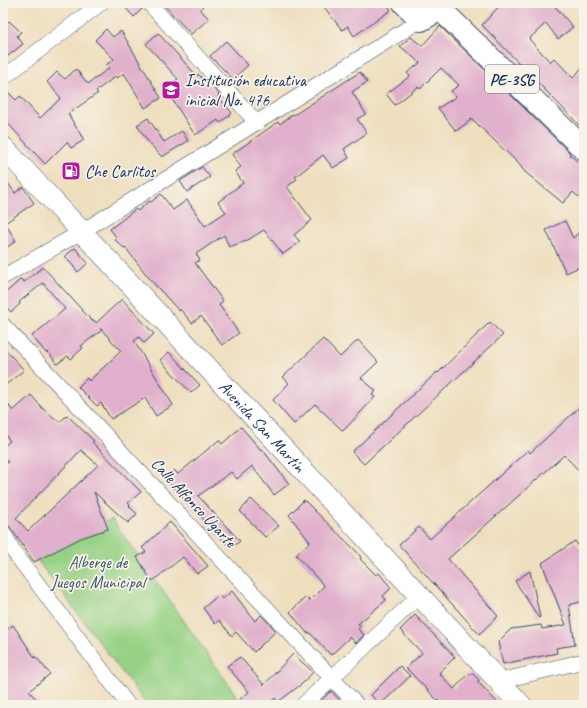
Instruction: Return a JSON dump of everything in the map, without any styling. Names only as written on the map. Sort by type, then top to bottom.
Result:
[{"type":"main road","points":[[404,3],[421,20],[441,5]]},
{"type":"main road","name":"PE-3SG","points":[[441,5],[584,149]]},
{"type":"main road","name":"Avenida San Martín","points":[[3,147],[521,705]]},
{"type":"street","points":[[3,78],[101,3]]},
{"type":"street","points":[[149,3],[257,123]]},
{"type":"street","points":[[3,277],[81,232],[421,20]]},
{"type":"street","name":"Calle Alfonso Ugarte","points":[[3,325],[357,705]]},
{"type":"street","points":[[3,532],[9,555],[128,705]]},
{"type":"street","points":[[303,705],[420,595]]},
{"type":"street","points":[[500,682],[584,661]]},
{"type":"green space","name":"Alberge de Juegos Municipal","points":[[112,519],[243,705],[147,705],[34,556]]},
{"type":"building","points":[[121,3],[140,3],[142,9],[134,17]]},
{"type":"building","points":[[162,3],[206,3],[200,9],[209,19],[191,34]]},
{"type":"building","points":[[321,3],[386,3],[391,10],[354,36],[348,26],[342,30]]},
{"type":"building","points":[[502,3],[552,3],[573,27],[558,39],[546,23],[529,39],[550,62],[554,58],[573,78],[584,65],[584,130],[482,25]]},
{"type":"building","points":[[9,21],[21,32],[17,36],[23,44],[3,60],[3,27]]},
{"type":"building","points":[[440,26],[570,153],[569,154],[584,167],[584,202],[573,192],[563,203],[525,172],[518,163],[472,119],[456,131],[438,108],[456,97],[451,91],[459,85],[441,68],[420,89],[418,87],[395,105],[386,94],[410,76],[407,73],[420,63],[400,46],[411,37],[422,46]]},
{"type":"building","points":[[106,29],[113,37],[121,31],[161,98],[145,108],[124,73],[117,78],[116,76],[96,91],[98,93],[68,114],[84,140],[71,148],[67,142],[45,164],[3,118],[3,87],[16,100],[20,96],[40,118],[61,98],[47,82],[57,72],[65,79],[76,69],[88,84],[109,68],[106,65],[114,59],[95,40]]},
{"type":"building","points":[[158,33],[197,76],[198,74],[219,94],[218,96],[232,113],[220,123],[218,120],[195,135],[165,88],[178,79],[146,44]]},
{"type":"building","points":[[226,41],[248,65],[233,79],[210,56]]},
{"type":"building","points":[[360,72],[367,82],[352,92],[366,114],[357,119],[367,133],[344,149],[349,158],[333,168],[323,155],[295,177],[297,179],[287,187],[312,220],[294,235],[300,242],[283,254],[264,230],[246,241],[229,247],[224,235],[196,254],[200,260],[195,263],[223,301],[219,305],[239,333],[222,345],[201,316],[192,323],[180,309],[179,311],[149,278],[125,247],[124,248],[114,239],[116,237],[110,229],[136,209],[138,211],[149,201],[151,202],[161,194],[173,210],[187,200],[205,226],[226,212],[218,202],[243,183],[235,171],[241,167],[232,154],[278,122],[280,124],[293,114],[294,115]]},
{"type":"building","points":[[148,118],[164,142],[182,131],[188,141],[162,157],[148,142],[137,125]]},
{"type":"building","points":[[202,167],[210,177],[187,192],[180,181]]},
{"type":"building","points":[[3,176],[15,193],[23,187],[34,203],[5,223],[16,241],[3,250]]},
{"type":"building","points":[[565,221],[573,238],[584,228],[584,265],[566,273],[546,230]]},
{"type":"building","points":[[75,248],[88,263],[78,272],[65,256]]},
{"type":"building","points":[[43,267],[92,321],[94,320],[96,323],[122,299],[154,334],[144,343],[139,337],[134,341],[173,405],[156,416],[145,398],[111,419],[101,403],[97,406],[78,387],[87,378],[89,381],[121,351],[102,330],[81,346],[83,348],[71,359],[68,356],[57,364],[48,352],[46,353],[32,336],[65,309],[43,283],[19,302],[20,304],[11,312],[3,304],[3,295],[21,279],[24,282]]},
{"type":"building","points":[[490,322],[503,335],[364,464],[352,452],[437,372],[438,373]]},
{"type":"building","points":[[323,339],[340,357],[358,340],[378,362],[361,378],[376,391],[372,395],[375,397],[343,431],[315,404],[294,424],[273,400],[289,383],[283,377]]},
{"type":"building","points":[[3,347],[24,370],[3,387]]},
{"type":"building","points":[[169,352],[200,385],[191,393],[160,360]]},
{"type":"building","points":[[31,395],[44,410],[60,422],[67,415],[94,441],[92,442],[141,492],[128,503],[137,514],[128,523],[94,492],[108,529],[81,538],[34,562],[3,517],[3,466],[8,462],[3,457],[3,447],[10,441],[3,432],[3,398],[13,411]],"holes":[[[81,450],[98,465],[28,531],[16,518]]]},
{"type":"building","points":[[584,403],[584,476],[564,455],[448,559],[498,616],[479,634],[399,545],[419,527],[430,539],[528,450],[530,453]]},
{"type":"building","points":[[241,427],[261,450],[262,449],[289,484],[274,495],[252,466],[237,479],[231,472],[198,496],[240,541],[231,548],[215,533],[217,531],[212,525],[210,526],[165,479],[174,470],[178,474],[219,440],[222,444]]},
{"type":"building","points":[[251,499],[279,526],[265,537],[240,511]]},
{"type":"building","points":[[304,500],[356,551],[361,557],[360,559],[376,575],[379,573],[391,588],[383,596],[386,600],[358,624],[361,626],[358,629],[364,635],[356,643],[350,637],[331,655],[309,632],[307,633],[290,612],[306,597],[310,600],[324,586],[296,555],[310,542],[289,515]]},
{"type":"building","points":[[170,522],[208,566],[197,574],[183,557],[154,580],[151,580],[137,557],[146,552],[142,548]]},
{"type":"building","points":[[575,541],[584,554],[584,601],[569,605],[575,645],[556,648],[557,653],[503,664],[498,642],[511,629],[541,625],[542,629],[566,625],[542,563]]},
{"type":"building","points":[[530,571],[540,617],[539,618],[515,581]]},
{"type":"building","points":[[232,591],[255,621],[261,615],[276,631],[254,652],[236,632],[232,636],[219,620],[215,624],[203,608],[219,595],[222,599]]},
{"type":"building","points":[[415,615],[455,657],[439,673],[454,689],[468,674],[473,674],[479,680],[478,682],[500,705],[442,705],[406,668],[422,653],[400,630]]},
{"type":"building","points":[[13,625],[35,658],[36,657],[50,674],[29,691],[41,705],[3,705],[3,632]]},
{"type":"building","points":[[293,654],[313,672],[303,683],[278,702],[275,698],[267,705],[233,705],[249,692],[227,666],[240,657],[264,685]]},
{"type":"building","points":[[400,666],[410,676],[380,705],[371,695]]},
{"type":"building","points":[[331,691],[344,705],[316,705]]},
{"type":"place","name":"Institución educativa inicial No. 476","points":[[171,90]]},
{"type":"place","name":"Che Carlitos","points":[[71,171]]}]
